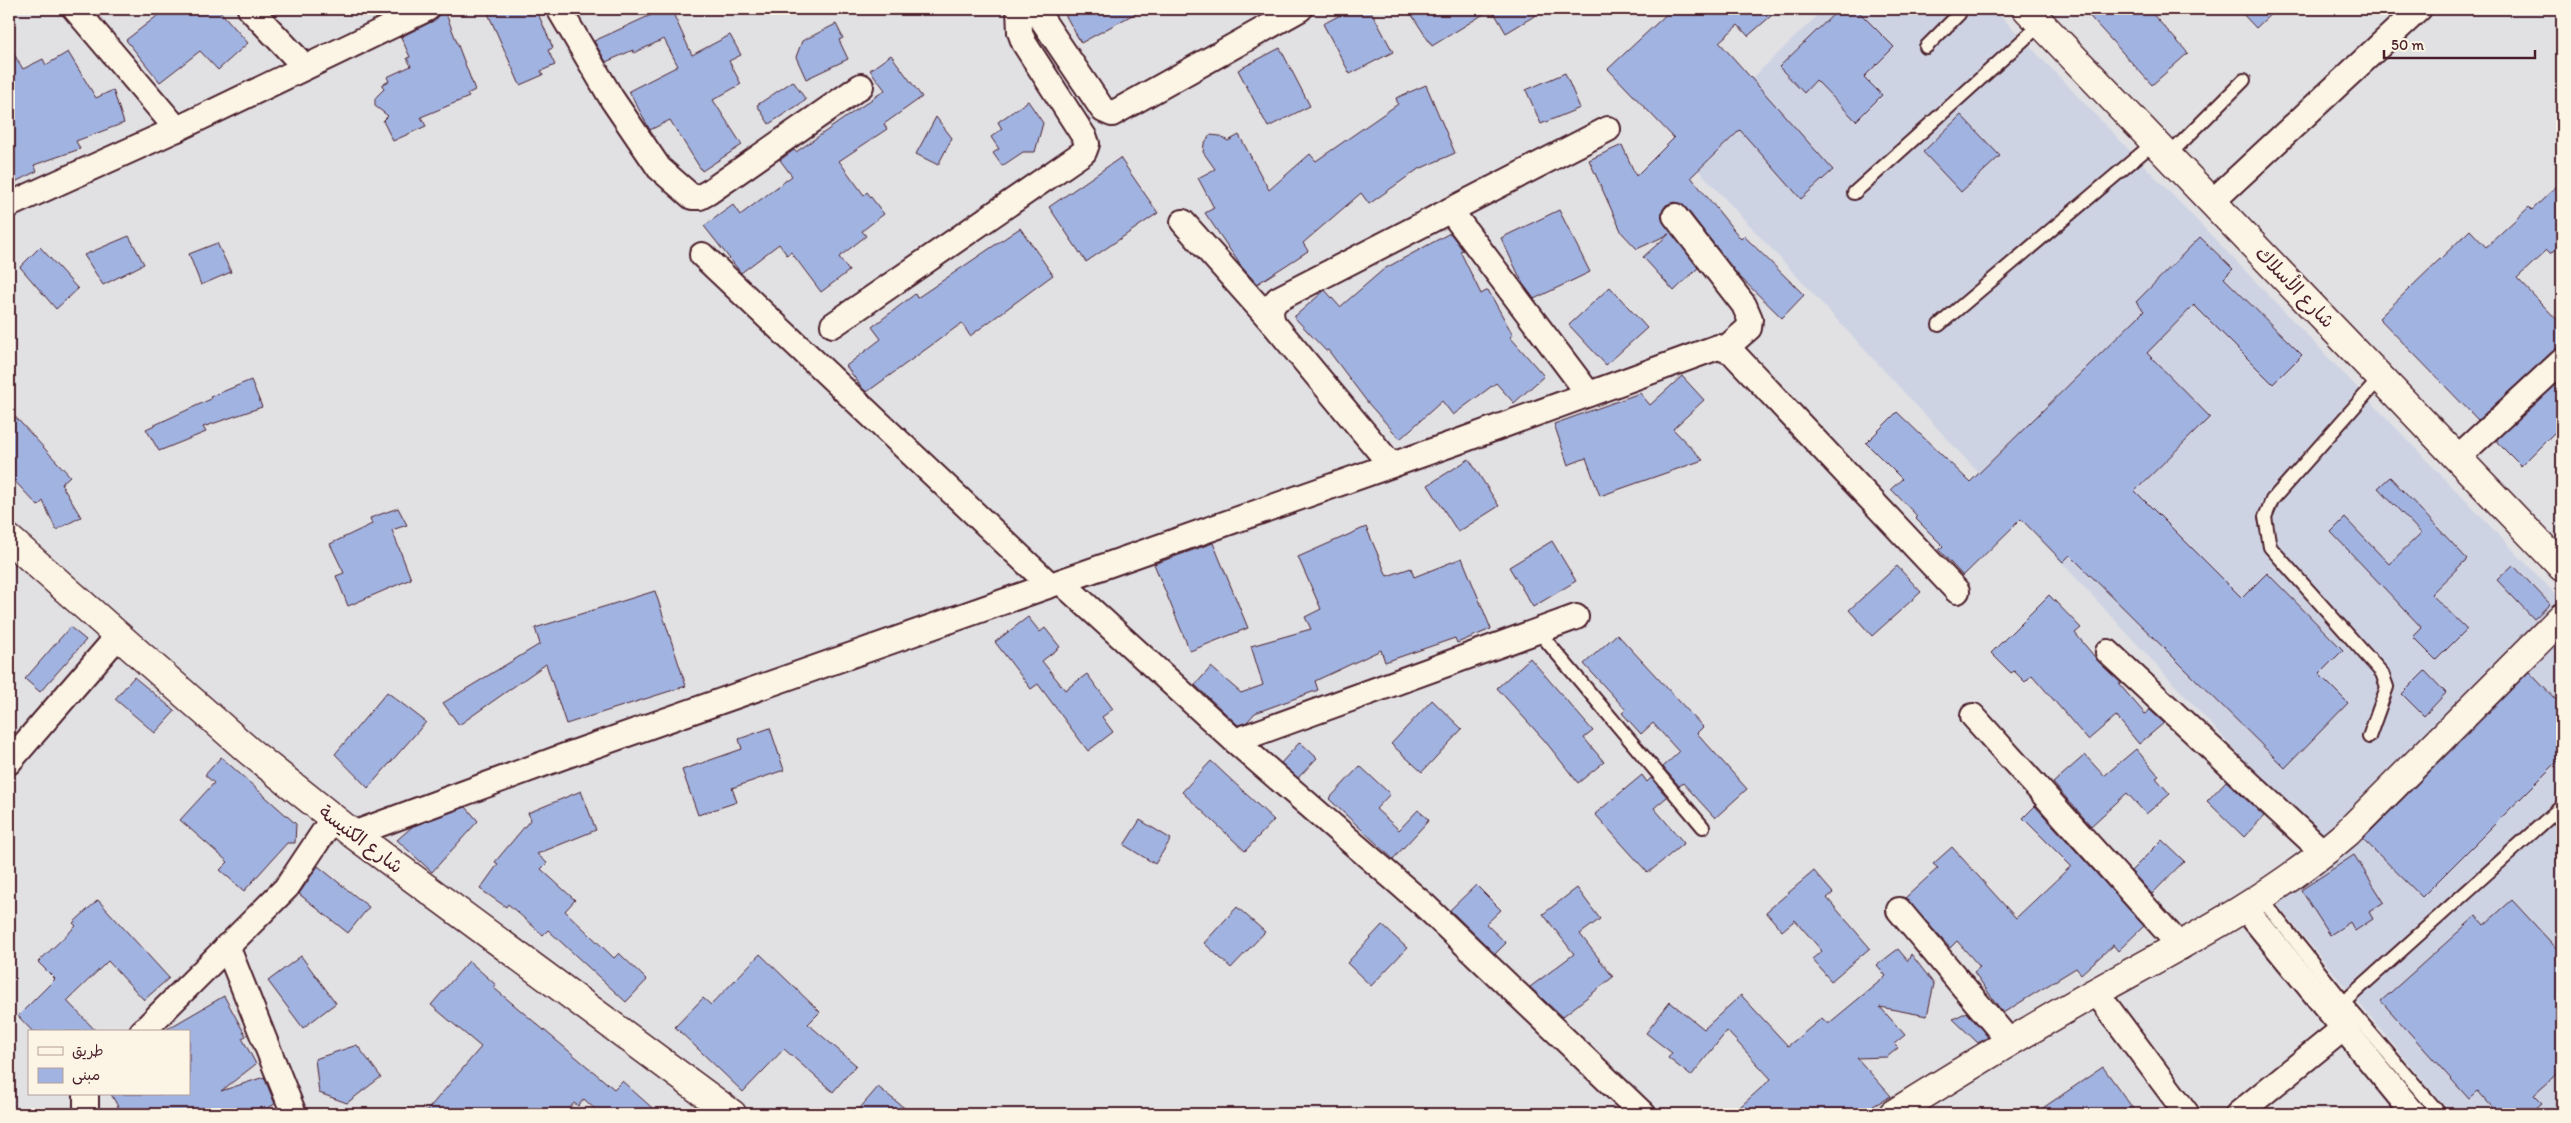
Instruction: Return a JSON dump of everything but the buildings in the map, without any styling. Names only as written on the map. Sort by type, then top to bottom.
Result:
[{"type":"street","points":[[75,9],[177,129]]},
{"type":"street","points":[[250,9],[305,67]]},
{"type":"street","points":[[9,205],[177,129],[427,9]]},
{"type":"street","points":[[559,9],[612,99],[660,168],[692,197],[700,197],[709,192],[861,86]]},
{"type":"street","points":[[833,324],[1084,152],[1087,144],[1085,138],[1024,43],[1020,32],[1019,9]]},
{"type":"street","points":[[1035,9],[1103,110],[1112,114],[1300,9]]},
{"type":"street","points":[[2213,201],[2419,9]]},
{"type":"street","name":"شارع الأسلاك","points":[[2034,16],[2562,567]]},
{"type":"street","points":[[1273,324],[1270,312],[1278,298],[1608,129]]},
{"type":"street","points":[[1450,210],[1588,393]]},
{"type":"street","points":[[144,1030],[287,887],[343,826],[562,757],[1391,465],[1712,348],[1726,348],[1749,328],[1750,319],[1744,305],[1675,216]]},
{"type":"street","points":[[1182,222],[1273,324],[1391,465]]},
{"type":"street","points":[[702,255],[1055,584],[1424,904],[1643,1114]]},
{"type":"street","points":[[1726,348],[1957,591]]},
{"type":"street","points":[[2458,457],[2562,361]]},
{"type":"street","name":"شارع الكنيسة","points":[[9,539],[249,751],[343,826],[719,1111]]},
{"type":"street","points":[[1235,741],[1576,617]]},
{"type":"street","points":[[1893,1114],[2009,1041],[2181,947],[2324,853],[2562,617]]},
{"type":"street","points":[[9,762],[118,636]]},
{"type":"street","points":[[2108,652],[2324,853]]},
{"type":"street","points":[[1972,716],[2181,947]]},
{"type":"street","points":[[2252,902],[2344,1028],[2414,1114]]},
{"type":"street","points":[[1898,910],[2009,1041]]},
{"type":"street","points":[[227,946],[294,1114]]},
{"type":"street","points":[[2096,992],[2187,1114]]},
{"type":"street","points":[[2238,1114],[2344,1028]]},
{"type":"street","points":[[86,1096],[86,1114]]},
{"type":"lane","points":[[1926,47],[1959,14],[1960,9]]},
{"type":"lane","points":[[1854,193],[2034,16]]},
{"type":"lane","points":[[1939,325],[2162,148],[2244,80]]},
{"type":"lane","points":[[2369,737],[2387,686],[2382,673],[2270,547],[2264,518],[2272,500],[2381,378]]},
{"type":"lane","points":[[1538,631],[1703,827]]},
{"type":"lane","points":[[2344,1002],[2562,806]]},
{"type":"lane","points":[[2252,902],[2344,1002],[2440,1114]]},
{"type":"shaded area","points":[[1824,9],[1994,9],[2562,601],[2321,843],[1679,149]]},
{"type":"shaded area","points":[[2562,636],[2562,1114],[2451,1114],[2275,902],[2348,840]]}]
